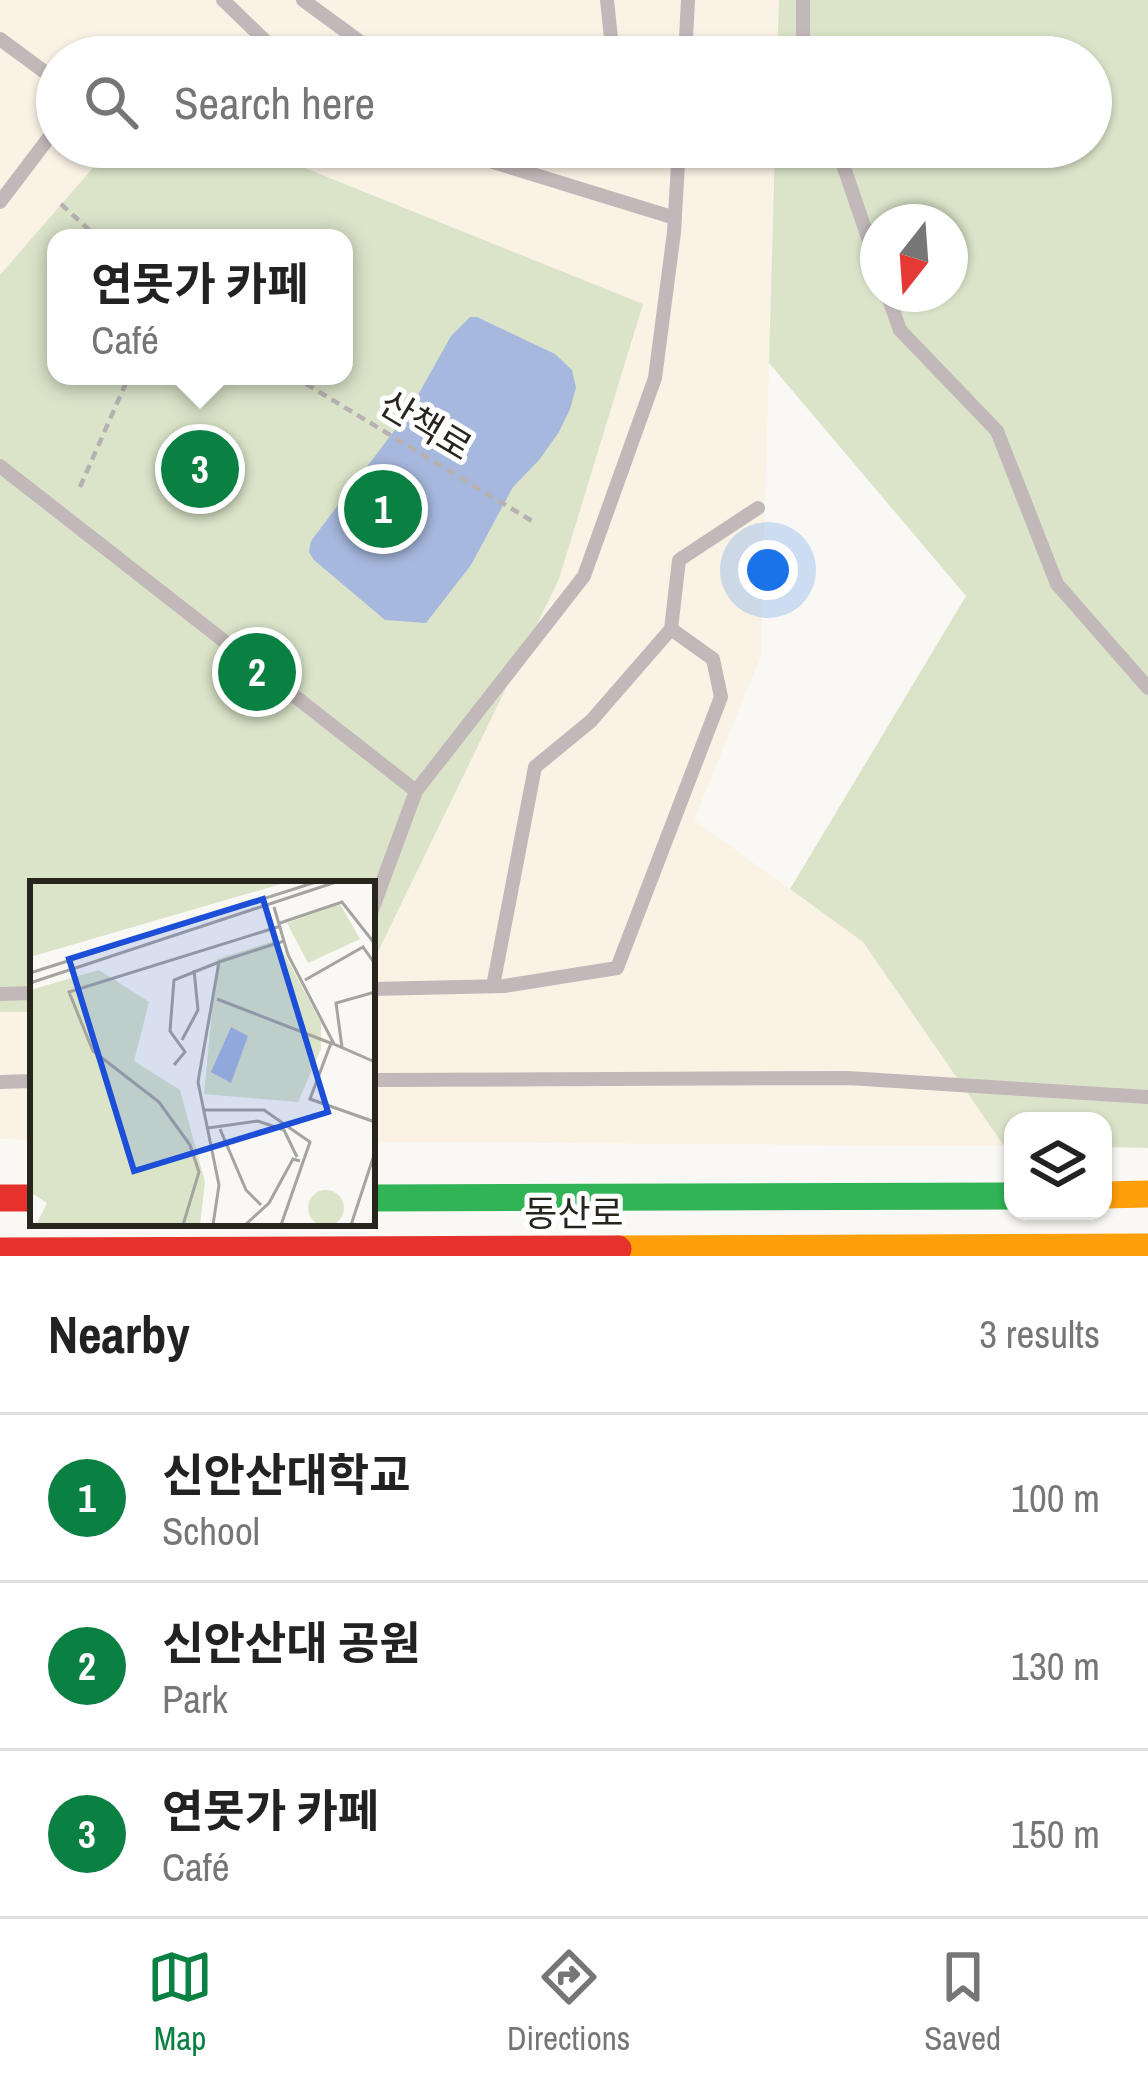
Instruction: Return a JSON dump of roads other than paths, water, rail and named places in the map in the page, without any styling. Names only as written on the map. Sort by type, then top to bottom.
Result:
[{"type":"street","points":[[1112,1195],[1148,1194]]},
{"type":"street","name":"동산로","points":[[375,1198],[1004,1196]]},
{"type":"street","name":"동산로","points":[[0,1251],[1148,1247]]},
{"type":"lane","points":[[224,0],[261,36]]},
{"type":"lane","points":[[303,0],[352,36]]},
{"type":"lane","points":[[607,0],[611,36]]},
{"type":"lane","points":[[686,36],[688,0]]},
{"type":"lane","points":[[802,0],[803,36]]},
{"type":"lane","points":[[0,39],[36,66]]},
{"type":"lane","points":[[0,202],[36,155]]},
{"type":"lane","points":[[512,168],[675,218]]},
{"type":"lane","points":[[375,902],[416,791],[584,576],[656,378],[679,168]]},
{"type":"lane","points":[[844,168],[860,214]]},
{"type":"lane","points":[[894,312],[900,330],[997,431],[1057,584],[1148,688]]},
{"type":"lane","points":[[0,466],[416,791]]},
{"type":"lane","points":[[493,986],[535,767],[592,721],[671,629],[679,560],[758,508]]},
{"type":"lane","points":[[375,988],[493,986],[617,968],[721,697],[713,659],[671,629]]},
{"type":"lane","points":[[0,994],[30,993]]},
{"type":"lane","points":[[375,1080],[848,1078],[1148,1097]]},
{"type":"water","points":[[470,317],[555,354],[572,370],[576,388],[559,432],[513,487],[471,565],[426,623],[385,620],[314,560],[309,552],[311,541],[409,411],[451,336]]},
{"type":"place","name":"연못가 카페","points":[[200,469]]},
{"type":"place","name":"신안산대학교","points":[[383,509]]},
{"type":"place","name":"신안산대 공원","points":[[257,672]]}]
